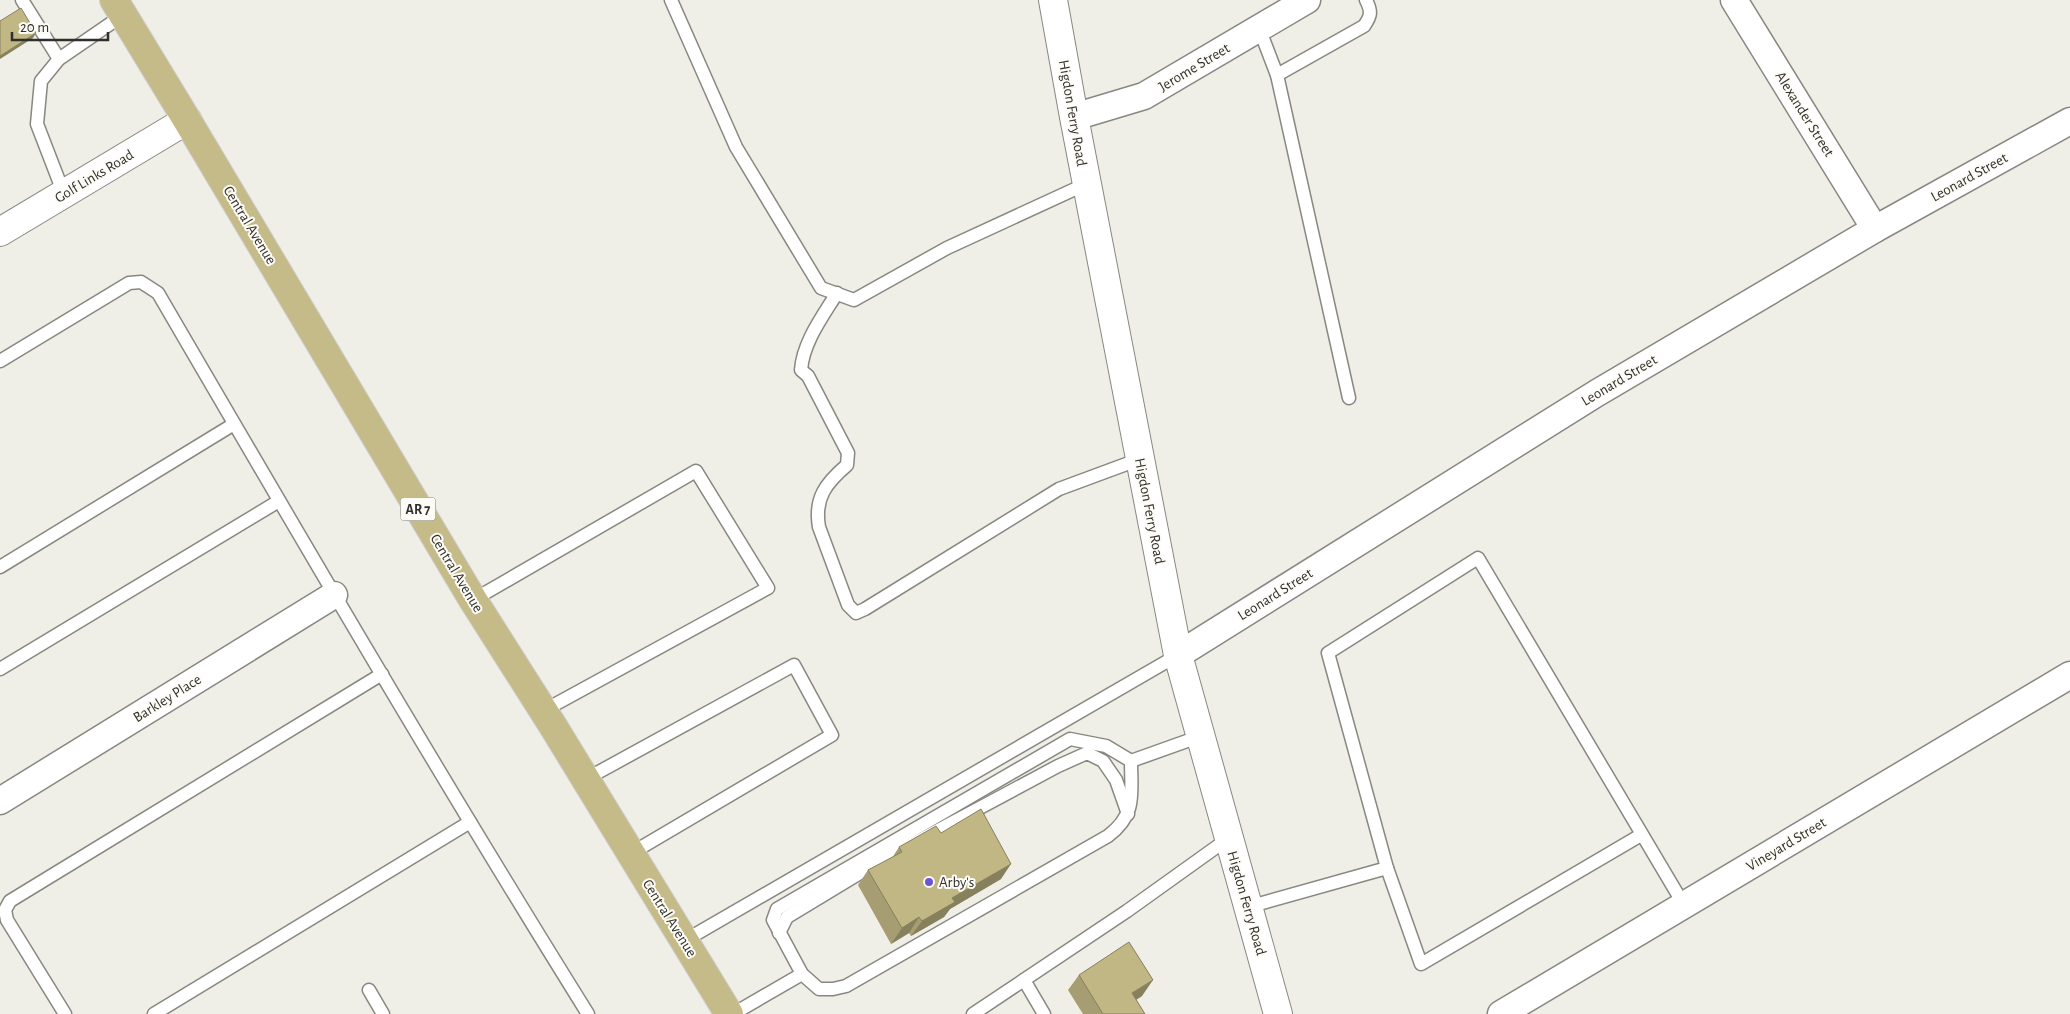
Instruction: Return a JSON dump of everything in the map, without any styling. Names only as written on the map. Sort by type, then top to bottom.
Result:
[{"type":"main road","name":"Higdon Ferry Road","points":[[1053,0],[1086,184],[1178,655],[1278,1014]]},
{"type":"main road","name":"Central Avenue","points":[[119,8],[188,120],[473,600],[544,711],[729,1014]]},
{"type":"main road","name":"Golf Links Road","points":[[0,232],[188,120]]},
{"type":"street","name":"Jerome Street","points":[[1074,118],[1144,96],[1307,0]]},
{"type":"street","name":"Alexander Street","points":[[1734,0],[1875,229]]},
{"type":"street","name":"Leonard Street","points":[[1178,655],[1597,393],[1875,229],[2070,121]]},
{"type":"street","name":"Barkley Place","points":[[0,801],[334,595]]},
{"type":"street","name":"Vineyard Street","points":[[1502,1014],[2070,674]]},
{"type":"lane","points":[[22,0],[59,58]]},
{"type":"lane","points":[[671,0],[736,147],[821,288],[854,300],[946,248],[1086,184]]},
{"type":"lane","points":[[1277,75],[1364,26],[1370,17],[1371,10],[1366,0]]},
{"type":"lane","points":[[64,194],[37,124],[41,81],[59,58],[119,8]]},
{"type":"lane","points":[[1259,28],[1277,75],[1348,398]]},
{"type":"lane","points":[[0,361],[129,283],[141,282],[158,293],[334,595],[588,1014]]},
{"type":"lane","points":[[837,293],[816,327],[802,358],[801,370],[808,376],[848,453],[847,465],[830,480],[820,497],[817,516],[819,528],[848,605],[856,613],[1059,489],[1140,459]]},
{"type":"lane","points":[[0,567],[234,424]]},
{"type":"lane","points":[[473,600],[696,471],[768,588],[544,711]]},
{"type":"lane","points":[[0,669],[280,501]]},
{"type":"lane","points":[[1641,835],[1421,964],[1387,868],[1328,653],[1478,558],[1684,905]]},
{"type":"lane","points":[[684,941],[1178,655]]},
{"type":"lane","points":[[586,779],[794,664],[832,735],[630,854]]},
{"type":"lane","points":[[64,1014],[7,920],[5,910],[10,901],[382,674]]},
{"type":"lane","points":[[1131,761],[1201,736]]},
{"type":"lane","points":[[1070,739],[1106,746],[1131,761],[1131,801],[1128,814],[1121,826],[1108,836],[846,986],[833,989],[819,989],[802,974],[773,920],[777,909],[1070,739]]},
{"type":"lane","points":[[779,933],[787,918],[873,865],[1058,766],[1087,753],[1103,761],[1116,780],[1128,814]]},
{"type":"lane","points":[[154,1014],[470,822]]},
{"type":"lane","points":[[973,1014],[1127,911],[1229,838]]},
{"type":"lane","points":[[1248,907],[1387,868]]},
{"type":"lane","points":[[733,1014],[802,974]]},
{"type":"lane","points":[[1024,980],[1044,1014]]},
{"type":"lane","points":[[369,990],[383,1014]]},
{"type":"building","points":[[21,8],[36,33],[0,56],[0,21]]},
{"type":"building","name":"Arby's","points":[[981,809],[1011,864],[952,898],[955,902],[922,921],[919,917],[902,928],[868,870],[902,852],[899,847],[936,826],[941,833]]},
{"type":"building","points":[[1129,942],[1153,980],[1132,993],[1145,1014],[1103,1014],[1079,975]]},
{"type":"place","name":"Arby's","points":[[929,882]]}]
